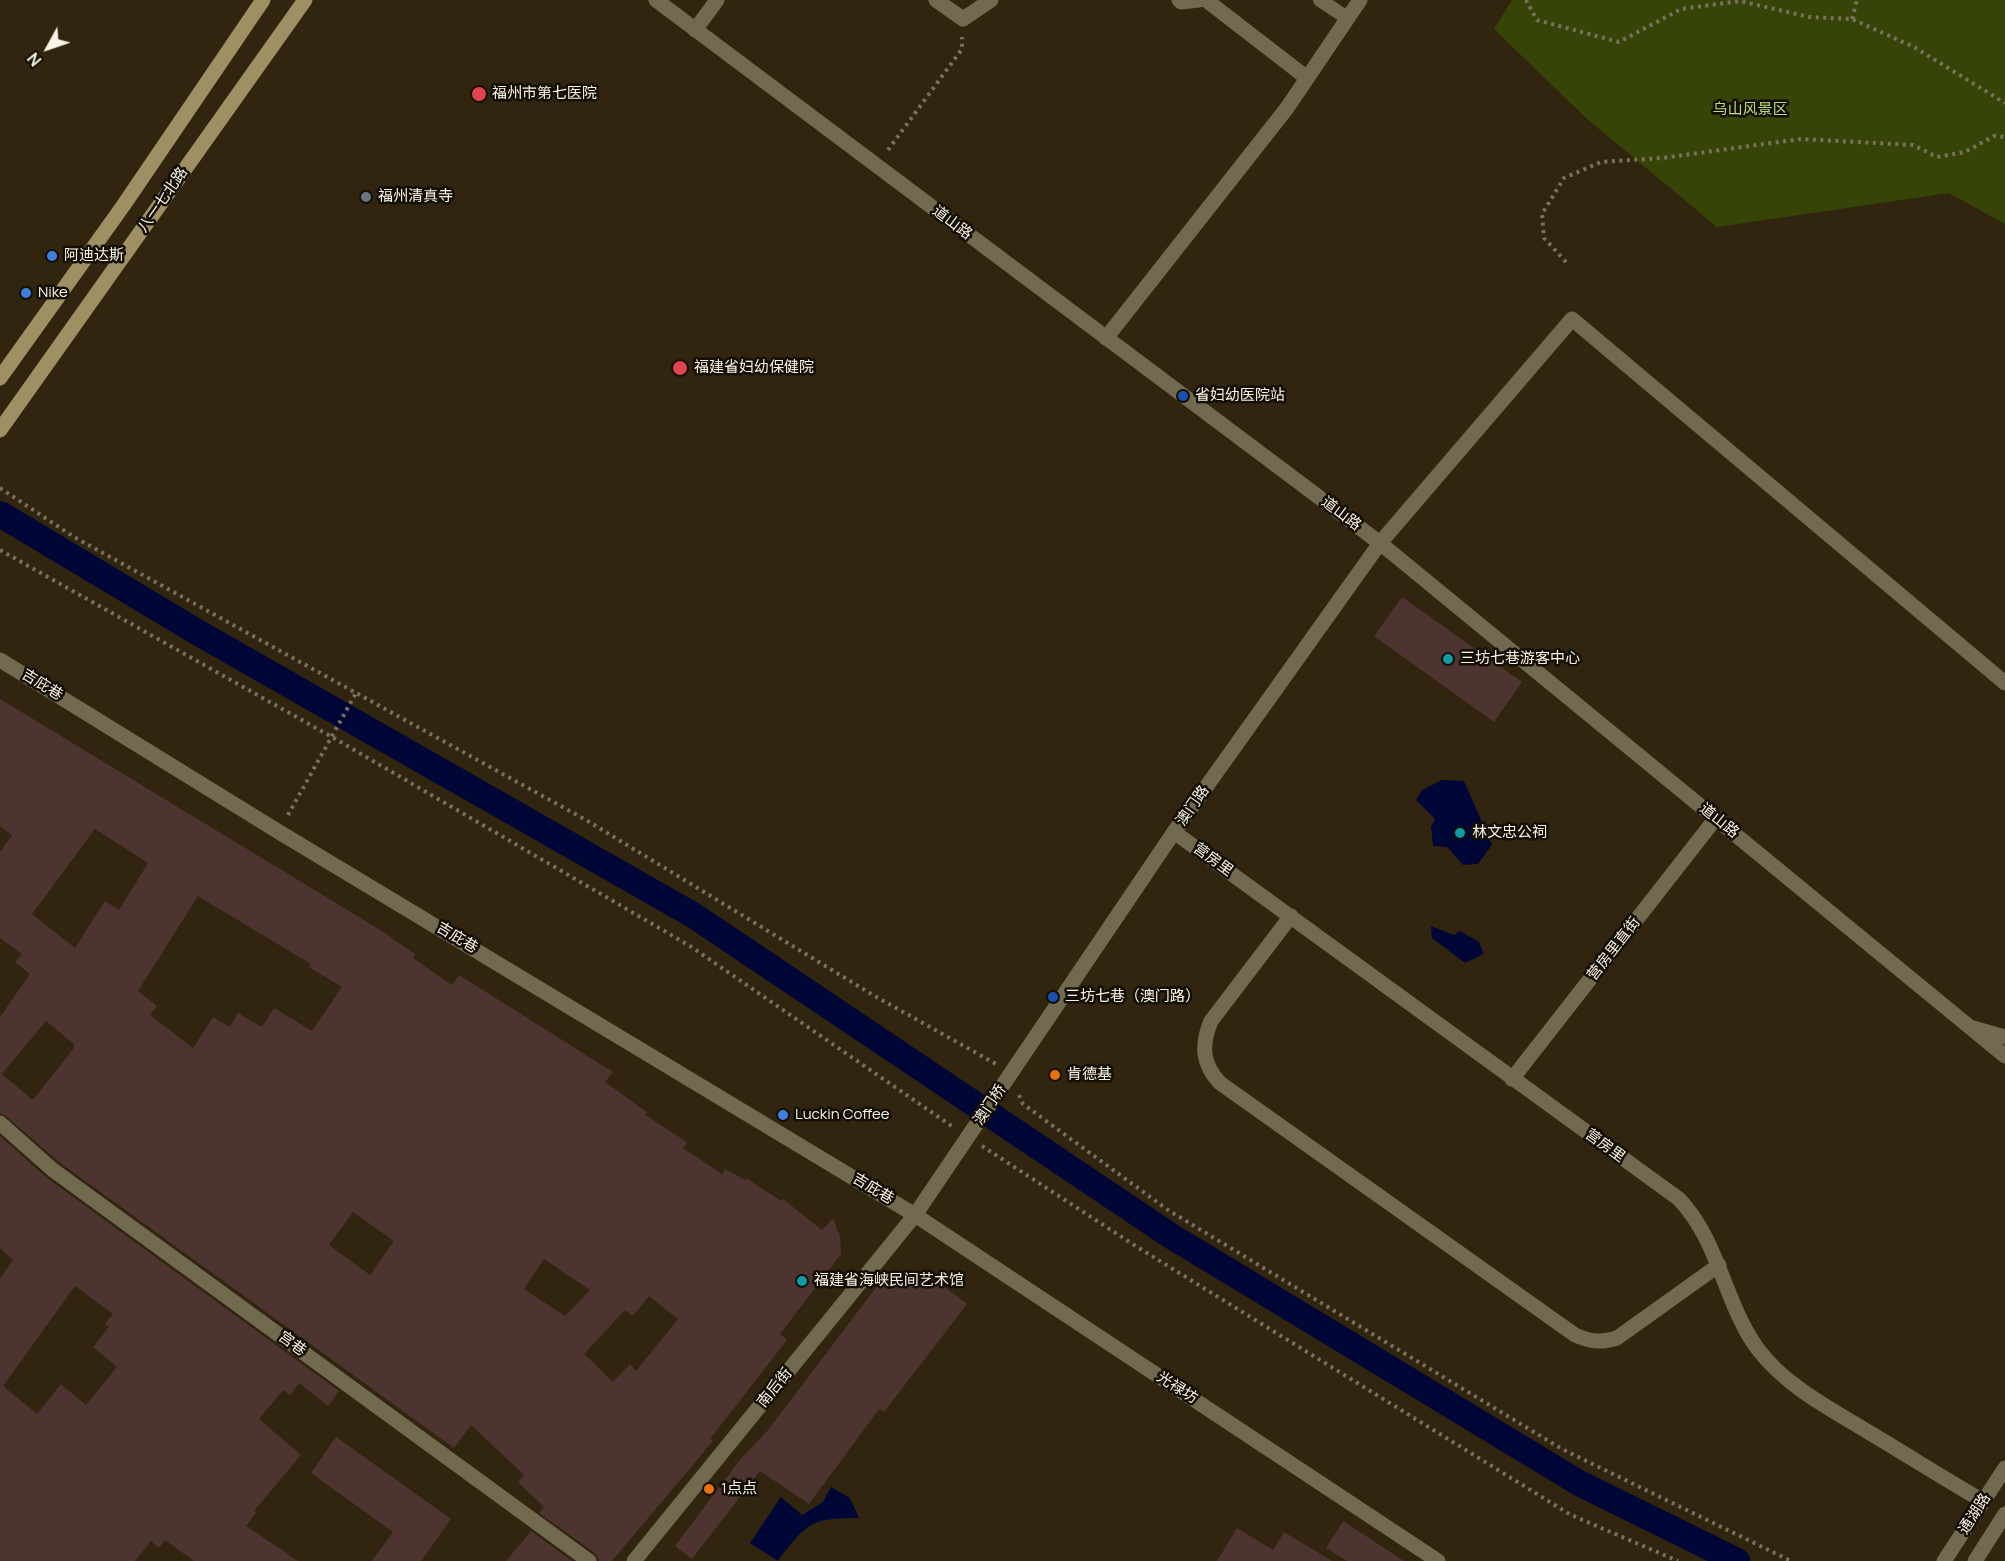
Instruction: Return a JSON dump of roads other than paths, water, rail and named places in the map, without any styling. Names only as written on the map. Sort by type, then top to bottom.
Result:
[{"type":"main road","points":[[0,378],[123,206],[263,0]]},
{"type":"main road","name":"八一七北路","points":[[0,430],[305,0]]},
{"type":"street","name":"道山路","points":[[656,0],[1380,543],[2005,1056]]},
{"type":"street","points":[[695,30],[717,0]]},
{"type":"street","points":[[936,0],[963,19],[991,0]]},
{"type":"street","points":[[1179,0],[1199,0]]},
{"type":"street","points":[[1206,0],[1307,78]]},
{"type":"street","points":[[1106,338],[1287,108],[1360,0]]},
{"type":"street","name":"澳门路","points":[[1012,1073],[1174,832],[1380,543],[1572,319],[2005,683]]},
{"type":"street","name":"吉庇巷","points":[[0,660],[279,832],[915,1215]]},
{"type":"street","name":"营房里直街","points":[[1512,1079],[1716,818]]},
{"type":"street","name":"营房里","points":[[1174,832],[1679,1200],[1701,1227],[1748,1333],[1757,1348],[1782,1375],[1841,1415],[1983,1501]]},
{"type":"street","points":[[1291,916],[1209,1027],[1204,1049],[1205,1060],[1210,1072],[1220,1083],[1575,1335],[1589,1341],[1604,1342],[1617,1338],[1719,1265]]},
{"type":"street","points":[[1973,1028],[2005,1037]]},
{"type":"street","name":"澳门桥","points":[[915,1215],[1012,1073]]},
{"type":"street","name":"宫巷","points":[[0,1123],[53,1170],[589,1561]]},
{"type":"street","name":"南后街","points":[[634,1561],[915,1215]]},
{"type":"street","name":"光禄坊","points":[[915,1215],[1438,1561]]},
{"type":"street","name":"通湖路","points":[[1944,1561],[2005,1468]]},
{"type":"street","name":"通湖路","points":[[1975,1561],[2005,1514]]},
{"type":"lane","points":[[1320,0],[1347,18]]},
{"type":"waterway","points":[[0,514],[197,632],[693,915],[1171,1236],[1579,1483],[1737,1561]]},
{"type":"place","name":"福州市第七医院","points":[[479,94]]},
{"type":"place","name":"福州清真寺","points":[[366,197]]},
{"type":"place","name":"阿迪达斯","points":[[52,256]]},
{"type":"place","name":"Nike","points":[[26,293]]},
{"type":"place","name":"福建省妇幼保健院","points":[[680,368]]},
{"type":"place","name":"省妇幼医院站","points":[[1183,396]]},
{"type":"place","name":"三坊七巷游客中心","points":[[1448,659]]},
{"type":"place","name":"林文忠公祠","points":[[1460,833]]},
{"type":"place","name":"三坊七巷（澳门路）","points":[[1053,997]]},
{"type":"place","name":"肯德基","points":[[1055,1075]]},
{"type":"place","name":"Luckin Coffee","points":[[783,1115]]},
{"type":"place","name":"福建省海峡民间艺术馆","points":[[802,1281]]},
{"type":"place","name":"1点点","points":[[709,1489]]},
{"type":"park label","name":"乌山风景区","points":[[1750,110]]}]
